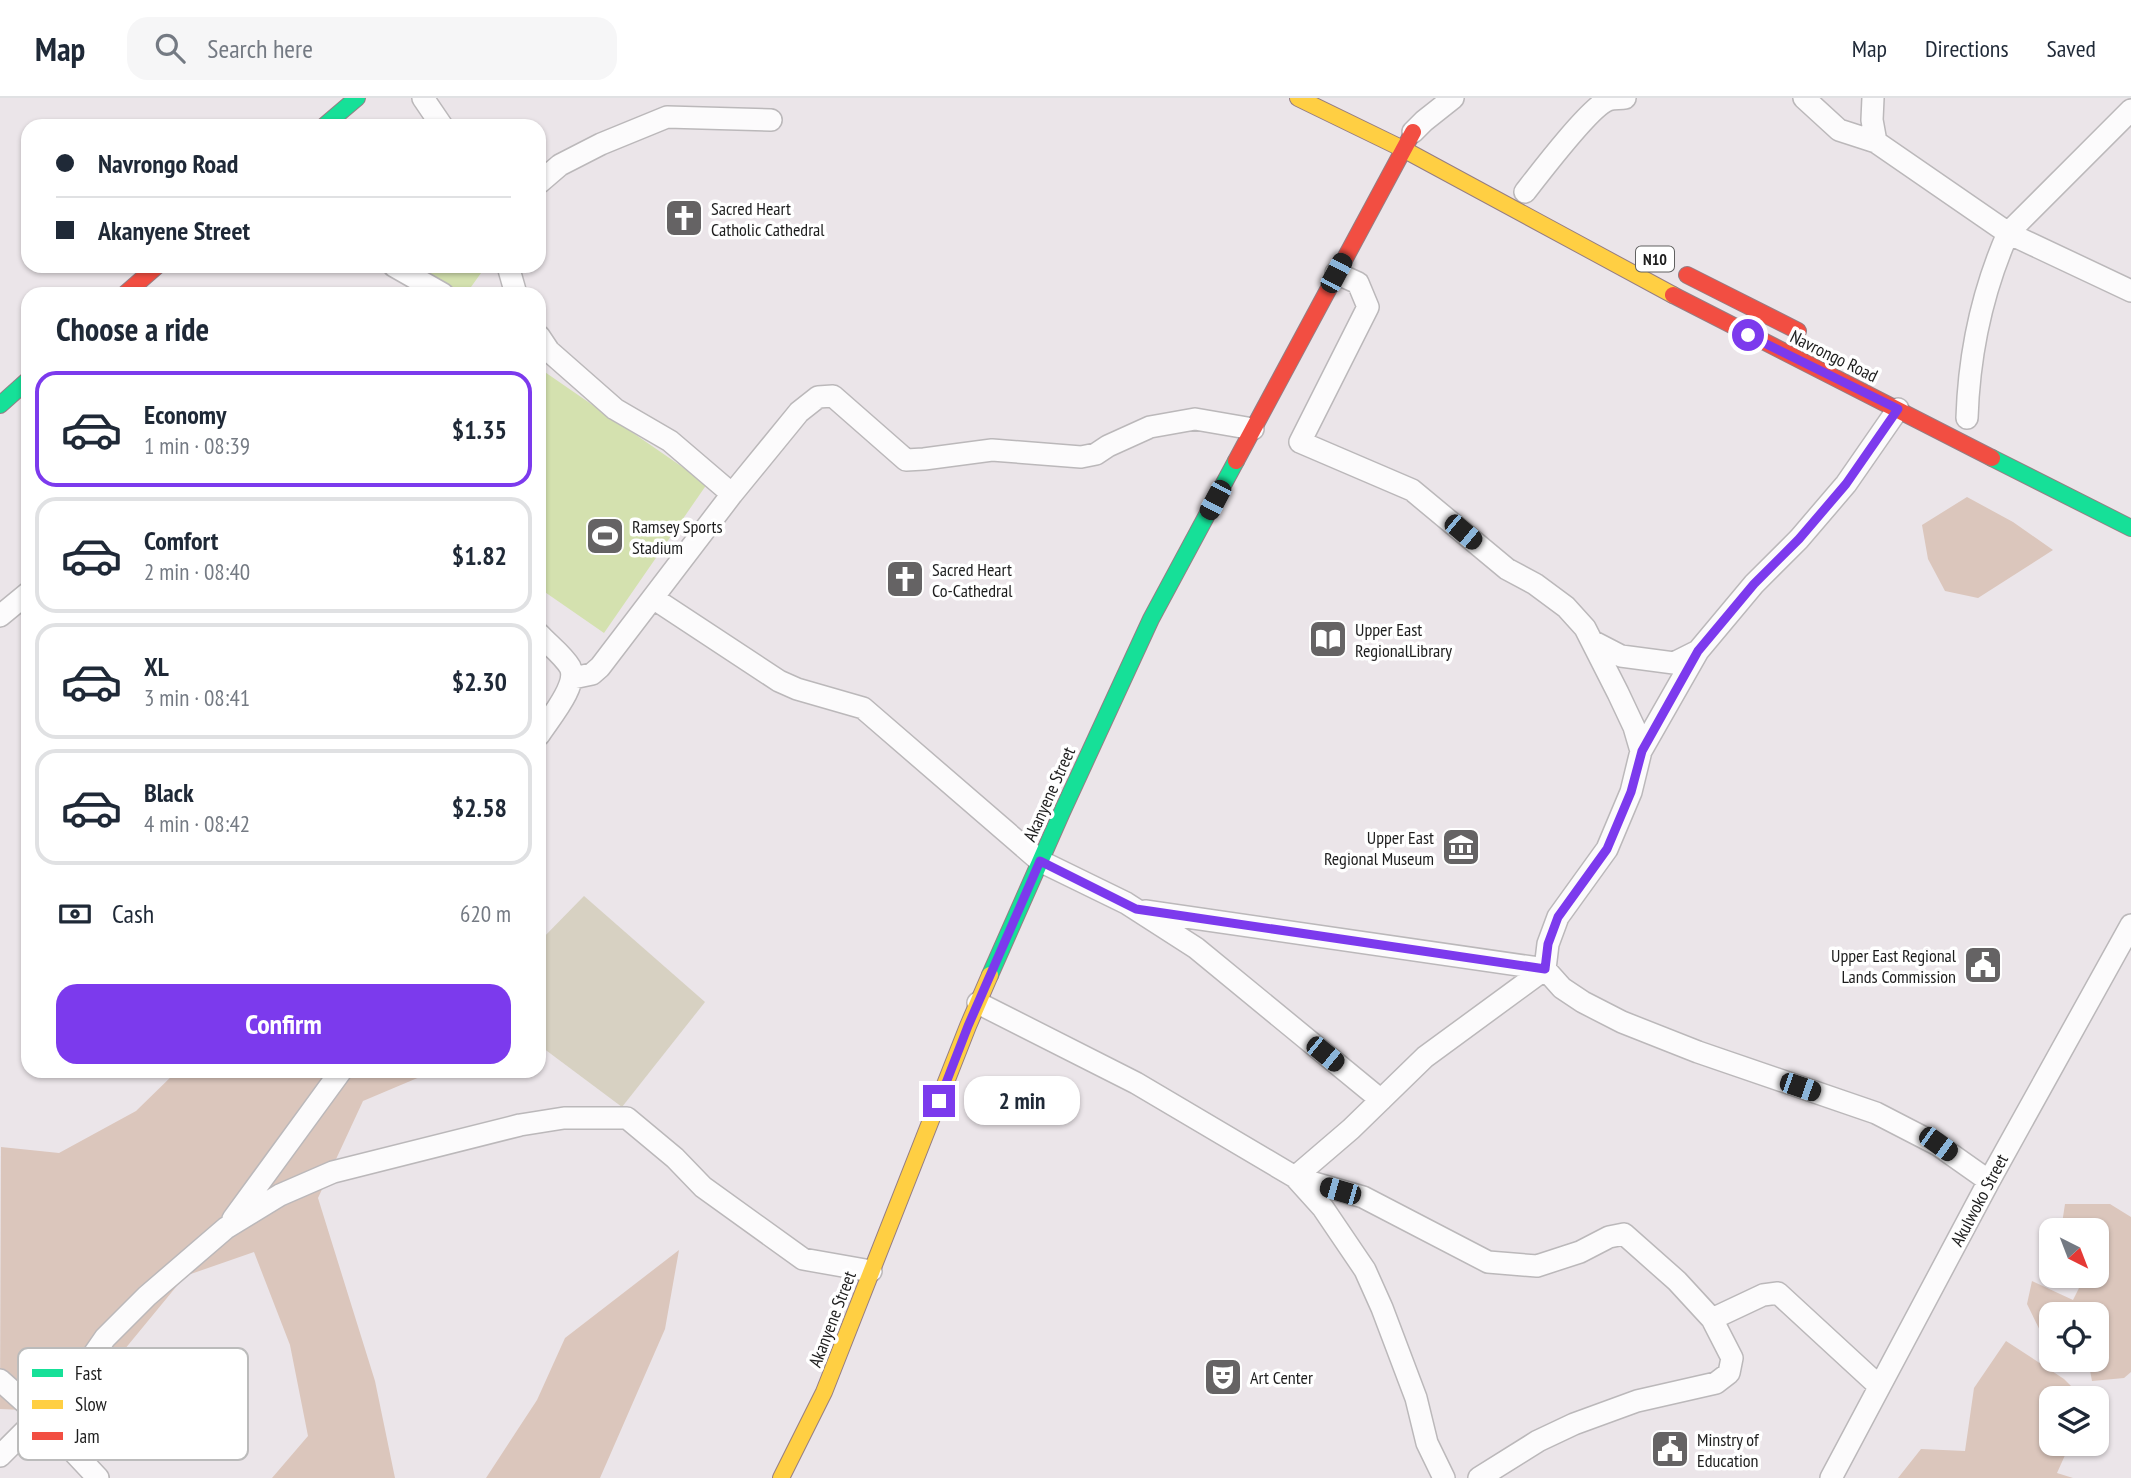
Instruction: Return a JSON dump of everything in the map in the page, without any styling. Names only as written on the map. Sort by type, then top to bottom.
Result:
[{"type":"main road","points":[[335,119],[357,98]]},
{"type":"main road","name":"Navrongo Road","points":[[1298,98],[1411,137],[1723,322],[2131,528]]},
{"type":"main road","name":"Akanyene Street","points":[[780,1478],[824,1392],[978,1003],[1151,619],[1411,137]]},
{"type":"main road","points":[[1519,189],[1544,202]]},
{"type":"main road","name":"Navrongo Road","points":[[1669,266],[1814,340]]},
{"type":"main road","points":[[141,287],[152,273]]},
{"type":"main road","points":[[0,405],[21,386]]},
{"type":"street","points":[[424,98],[438,119]]},
{"type":"street","points":[[1411,137],[1423,121],[1453,98]]},
{"type":"street","points":[[1804,98],[1839,130],[1876,142],[2008,233],[2131,291]]},
{"type":"street","points":[[1873,98],[1872,120],[1876,142]]},
{"type":"street","points":[[2127,98],[2131,104]]},
{"type":"street","points":[[1519,189],[1612,99]]},
{"type":"street","points":[[1967,419],[1974,341],[1984,294],[2008,233],[2131,110]]},
{"type":"street","points":[[546,177],[560,165],[601,144],[667,117],[771,120]]},
{"type":"street","points":[[406,273],[431,287]]},
{"type":"street","points":[[1336,273],[1357,283],[1368,307],[1300,442],[1412,490],[1507,569],[1535,584],[1566,607],[1585,628],[1592,641],[1634,727],[1642,751]]},
{"type":"street","points":[[546,346],[615,409],[670,441],[732,494]]},
{"type":"street","points":[[573,678],[592,674],[600,667],[732,494],[799,412],[818,397],[833,396],[906,460],[992,450],[1081,457],[1096,454],[1150,428],[1195,419],[1253,429]]},
{"type":"street","points":[[1295,1177],[1425,1057],[1545,969],[1548,944],[1558,917],[1607,849],[1631,792],[1642,751],[1698,651],[1754,584],[1799,539],[1846,484],[1898,409]]},
{"type":"street","points":[[653,598],[779,681],[797,689],[863,708],[1040,861],[1136,909],[1196,948],[1381,1100]]},
{"type":"street","points":[[0,617],[21,599]]},
{"type":"street","points":[[1592,641],[1621,656],[1674,663],[1698,651]]},
{"type":"street","points":[[546,642],[569,667],[573,678],[546,724]]},
{"type":"street","points":[[1136,909],[1545,969],[1562,988],[1622,1022],[1698,1052],[1876,1114],[1938,1144],[1989,1181]]},
{"type":"street","name":"Akulwoko Street","points":[[1831,1478],[1989,1181],[2131,925]]},
{"type":"street","points":[[978,1003],[1136,1083],[1295,1177],[1363,1197],[1488,1262],[1537,1266],[1580,1251],[1609,1237],[1624,1234],[1677,1281],[1713,1319],[1732,1357],[1729,1373],[1716,1383],[1637,1401],[1574,1423],[1528,1447],[1479,1478]]},
{"type":"street","points":[[226,1228],[336,1078]]},
{"type":"street","points":[[98,1348],[147,1296],[226,1228],[280,1195],[333,1172],[520,1125],[564,1118],[627,1118],[675,1158],[703,1187],[803,1259],[871,1271]]},
{"type":"street","points":[[1295,1177],[1324,1208],[1365,1270],[1416,1398],[1427,1443],[1444,1478]]},
{"type":"street","points":[[1713,1319],[1763,1295],[1778,1293],[1879,1386]]},
{"type":"street","points":[[0,1380],[18,1396]]},
{"type":"street","points":[[0,1456],[18,1438]]},
{"type":"street","points":[[81,1460],[98,1478]]},
{"type":"shaded area","points":[[1967,497],[2013,522],[2053,550],[1978,598],[1945,591],[1928,559],[1922,525]]},
{"type":"shaded area","points":[[584,896],[705,1002],[622,1107],[546,1050],[546,935]]},
{"type":"shaded area","points":[[170,1078],[417,1078],[363,1101],[318,1198],[375,1381],[395,1478],[272,1478],[308,1436],[290,1345],[254,1252],[185,1276],[126,1348],[18,1348],[18,1410],[0,1409],[1,1147],[59,1153],[136,1111]]},
{"type":"shaded area","points":[[2065,1204],[2110,1204],[2131,1217],[2131,1372],[2124,1378],[2092,1381],[2090,1372],[2109,1372],[2109,1302],[2039,1302],[2039,1329],[2027,1304],[2032,1281],[2039,1284],[2039,1288],[2047,1288],[2073,1300],[2079,1288],[2109,1288],[2109,1218],[2063,1218]]},
{"type":"shaded area","points":[[679,1250],[665,1329],[600,1478],[486,1478],[537,1400],[565,1338]]},
{"type":"shaded area","points":[[2006,1341],[2039,1363],[2039,1372],[2053,1372],[2064,1379],[2071,1386],[2039,1386],[2039,1456],[2065,1456],[2057,1473],[2073,1478],[1898,1478],[1921,1449],[1965,1451],[1974,1388]]},
{"type":"green space","points":[[424,273],[481,273],[471,287],[445,287]]},
{"type":"green space","name":"Ramsey Sports Stadium","points":[[546,373],[707,484],[604,633],[546,593]]},
{"type":"traffic: fast","points":[[332,119],[357,98]]},
{"type":"traffic: fast","points":[[0,405],[21,386]]},
{"type":"traffic: fast","points":[[1992,458],[2131,528]]},
{"type":"traffic: fast","points":[[990,975],[1151,619],[1236,461]]},
{"type":"traffic: slow","points":[[1298,98],[1403,149],[1673,295]]},
{"type":"traffic: slow","points":[[781,1478],[824,1392],[990,975]]},
{"type":"traffic: jam","points":[[1236,461],[1413,132]]},
{"type":"traffic: jam","points":[[133,287],[149,273]]},
{"type":"traffic: jam","points":[[1687,275],[1798,331]]},
{"type":"traffic: jam","points":[[1673,295],[1992,458]]},
{"type":"place","name":"Sacred Heart Catholic Cathedral","points":[[684,218]]},
{"type":"place","name":"Ramsey Sports Stadium","points":[[605,536]]},
{"type":"place","name":"Sacred Heart Co-Cathedral","points":[[905,579]]},
{"type":"place","name":"Upper East RegionalLibrary","points":[[1328,639]]},
{"type":"place","name":"Upper East Regional Museum","points":[[1461,847]]},
{"type":"place","name":"Upper East Regional Lands Commission","points":[[1983,965]]},
{"type":"place","name":"Art Center","points":[[1223,1377]]},
{"type":"place","name":"Minstry of Education","points":[[1670,1449]]},
{"type":"route","points":[[939,1101],[968,1026],[1040,861],[1136,909],[1545,969],[1548,944],[1558,917],[1607,849],[1631,792],[1642,751],[1698,651],[1754,584],[1799,539],[1846,484],[1898,409],[1748,335]]}]
